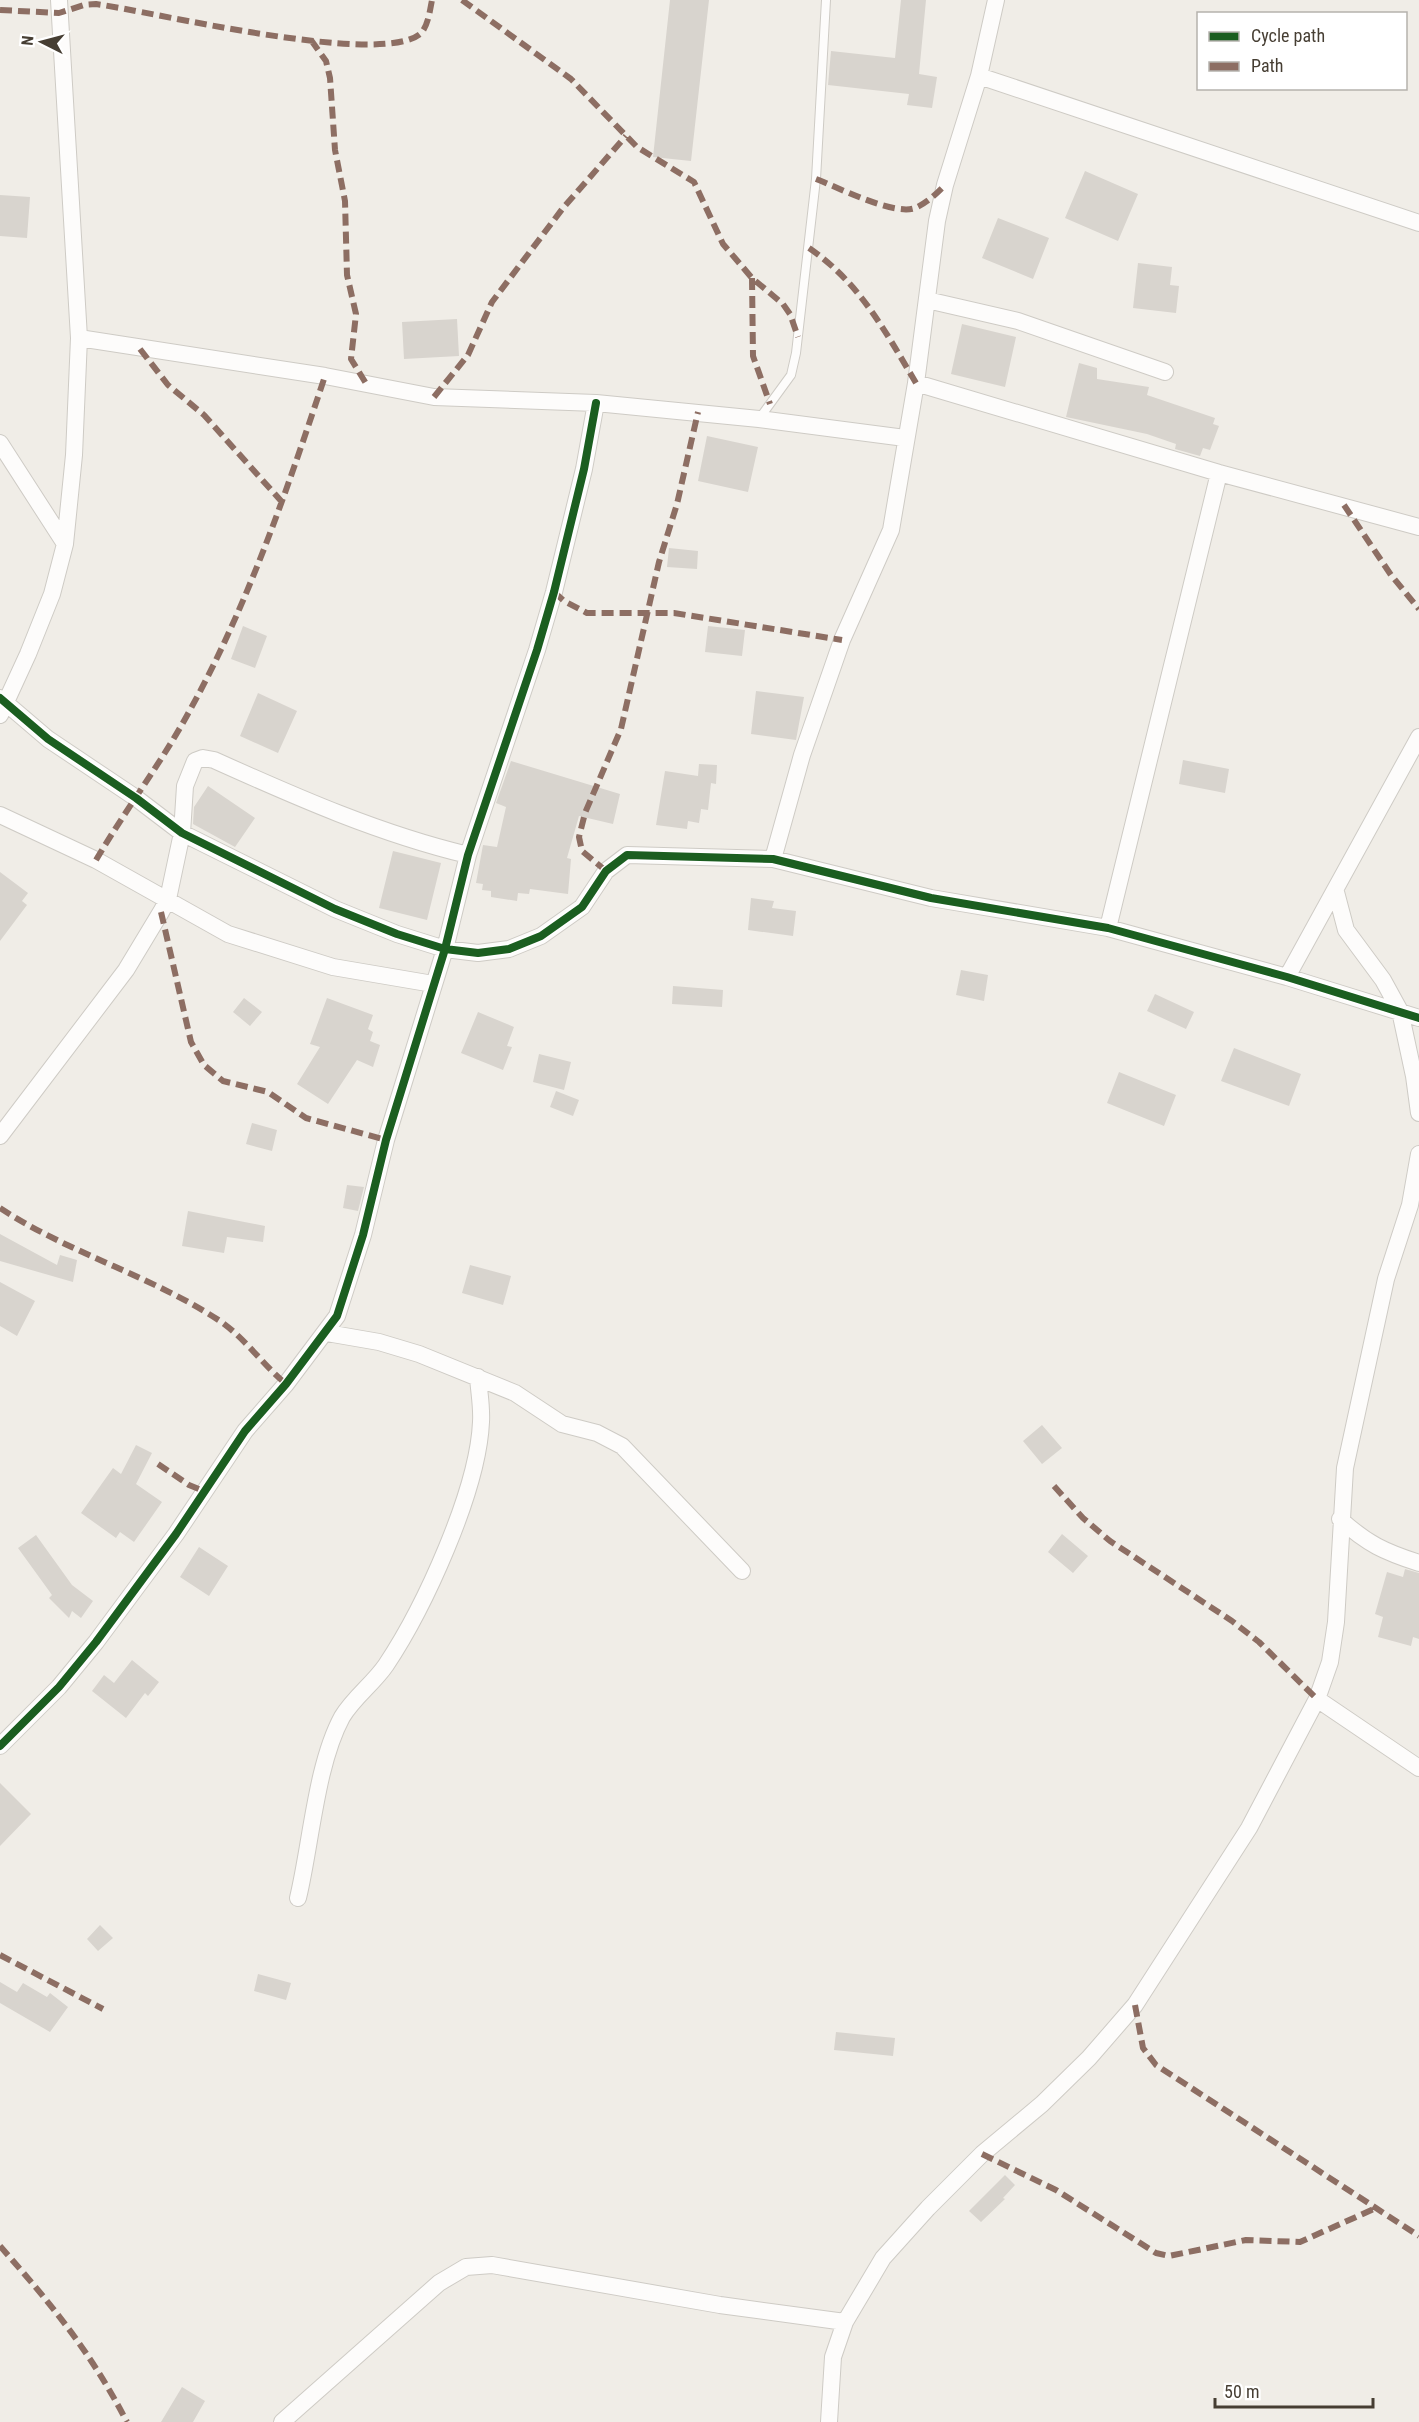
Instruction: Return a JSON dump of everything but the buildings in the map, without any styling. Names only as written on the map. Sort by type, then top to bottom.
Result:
[{"type":"street","points":[[59,0],[79,338],[76,420],[65,544],[52,594],[2,706],[182,833],[335,909],[445,949],[478,953],[509,950],[541,936],[582,907],[606,871],[627,855],[773,859],[931,898],[1108,928],[1419,1018]]},
{"type":"street","points":[[773,859],[802,755],[842,640],[891,530],[900,489],[905,438],[916,383],[945,185],[979,76],[996,0]]},
{"type":"street","points":[[979,76],[1419,223]]},
{"type":"street","points":[[927,300],[1018,321],[1165,372]]},
{"type":"street","points":[[79,338],[325,376],[434,397],[596,403],[759,419],[905,438]]},
{"type":"street","points":[[916,383],[1219,473],[1419,527]]},
{"type":"street","points":[[0,1746],[59,1687],[96,1642],[194,1509],[245,1431],[327,1333],[337,1316],[349,1282],[386,1140],[445,949],[468,855],[537,650],[554,592],[584,469],[596,403]]},
{"type":"street","points":[[0,443],[65,544]]},
{"type":"street","points":[[1108,928],[1219,473]]},
{"type":"street","points":[[1287,978],[1419,737]]},
{"type":"street","points":[[0,1136],[126,970],[168,898],[182,833],[185,786],[195,761],[203,758],[214,760],[314,804],[404,837],[468,855]]},
{"type":"street","points":[[0,815],[168,898],[228,934],[333,967],[433,984]]},
{"type":"street","points":[[1336,892],[1346,930],[1383,980],[1400,1011],[1414,1076],[1419,1113]]},
{"type":"street","points":[[829,2422],[833,2357],[845,2322],[883,2258],[981,2154],[1042,2104],[1089,2058],[1135,2005],[1249,1828],[1317,1699],[1330,1662],[1336,1622],[1340,1519],[1345,1468],[1372,1338],[1386,1279],[1410,1205],[1419,1154]]},
{"type":"street","points":[[327,1333],[389,1345],[478,1377],[515,1393],[562,1424],[597,1433],[622,1446],[742,1571]]},
{"type":"street","points":[[298,1898],[320,1787],[342,1718],[358,1695],[384,1667],[404,1635],[451,1536],[467,1493],[478,1450],[482,1421],[478,1377]]},
{"type":"street","points":[[1340,1519],[1362,1539],[1384,1552],[1419,1563]]},
{"type":"street","points":[[1317,1699],[1419,1768]]},
{"type":"street","points":[[282,2422],[439,2283],[466,2267],[492,2265],[720,2305],[845,2322]]},
{"type":"lane","points":[[759,419],[791,375],[796,353],[816,179],[826,0]]},
{"type":"marked path","points":[[0,10],[59,13],[84,5],[96,4],[264,34],[360,44],[397,43],[420,34],[427,23],[432,0]]},
{"type":"marked path","points":[[462,0],[571,79],[637,147],[694,182],[723,244],[752,278],[783,304],[790,314],[798,337]]},
{"type":"marked path","points":[[311,40],[326,61],[330,78],[335,150],[345,201],[347,275],[356,314],[351,359],[367,385]]},
{"type":"marked path","points":[[434,397],[468,355],[492,302],[563,208],[626,136]]},
{"type":"marked path","points":[[816,179],[880,204],[906,209],[923,204],[945,185]]},
{"type":"marked path","points":[[809,248],[827,262],[857,292],[882,327],[916,383]]},
{"type":"marked path","points":[[752,278],[753,356],[770,404]]},
{"type":"marked path","points":[[140,349],[168,385],[204,415],[282,502]]},
{"type":"marked path","points":[[96,860],[179,729],[230,630],[281,504],[325,376]]},
{"type":"marked path","points":[[606,871],[582,851],[579,837],[585,813],[621,729],[659,562],[677,504],[698,412]]},
{"type":"marked path","points":[[1344,505],[1391,575],[1419,609]]},
{"type":"marked path","points":[[554,592],[564,601],[587,613],[674,613],[842,640]]},
{"type":"marked path","points":[[161,912],[191,1042],[204,1065],[223,1081],[268,1092],[306,1118],[386,1140]]},
{"type":"marked path","points":[[0,1208],[54,1239],[166,1290],[220,1321],[286,1384]]},
{"type":"marked path","points":[[158,1464],[189,1485],[206,1492]]},
{"type":"marked path","points":[[1054,1486],[1083,1518],[1110,1541],[1232,1621],[1259,1642],[1317,1699]]},
{"type":"marked path","points":[[0,1955],[103,2009]]},
{"type":"marked path","points":[[1135,2005],[1143,2048],[1156,2065],[1419,2236]]},
{"type":"marked path","points":[[982,2154],[1056,2190],[1156,2253],[1169,2256],[1246,2240],[1300,2242],[1376,2208]]},
{"type":"marked path","points":[[0,2246],[69,2329],[99,2373],[127,2422]]},
{"type":"cycle path","points":[[0,1746],[59,1687],[96,1642],[176,1534],[245,1431],[286,1384],[337,1316],[363,1235],[386,1140],[445,949],[468,855],[537,650],[554,592],[584,469],[596,403]]},
{"type":"cycle path","points":[[0,698],[48,739],[136,798],[182,833],[335,909],[397,934],[445,949],[478,953],[509,949],[541,936],[582,907],[606,871],[627,855],[773,859],[931,898],[1108,928],[1287,977],[1419,1018]]}]
